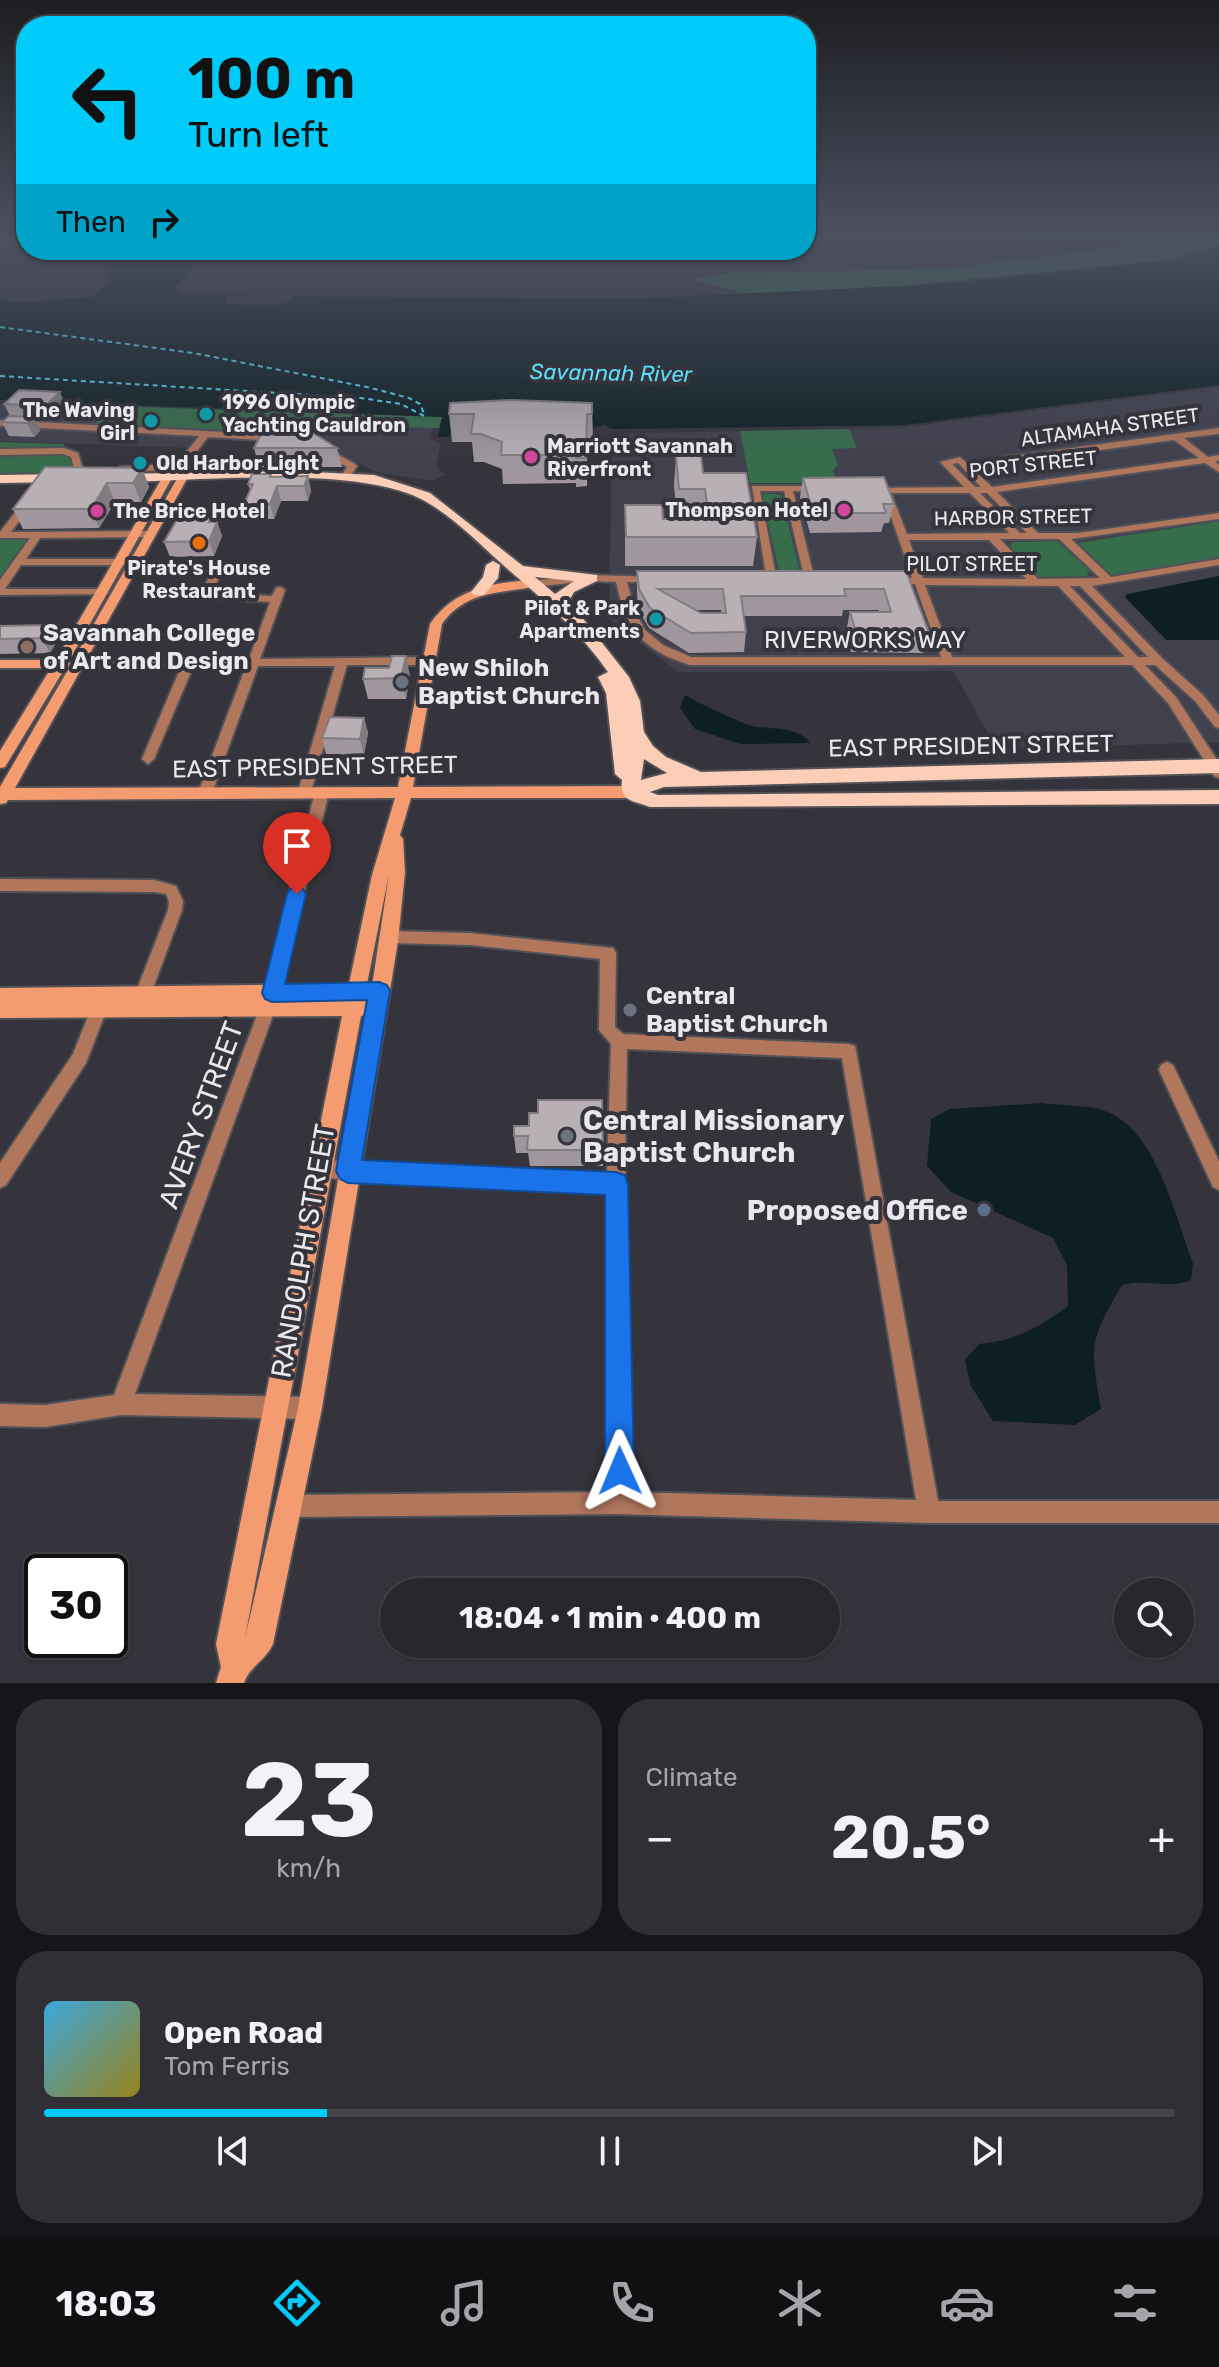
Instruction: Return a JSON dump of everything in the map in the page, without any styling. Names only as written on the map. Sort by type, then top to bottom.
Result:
[{"type":"main road","points":[[0,479],[90,474],[167,478],[292,475],[374,479],[425,496],[445,509],[519,579],[600,663],[615,693],[622,768],[630,792]]},
{"type":"main road","points":[[345,478],[415,501],[435,514],[493,565],[519,579],[600,647]]},
{"type":"main road","points":[[479,592],[490,578],[493,565]]},
{"type":"main road","points":[[519,579],[535,574],[592,578]]},
{"type":"main road","points":[[592,578],[569,589],[560,598],[561,603],[588,627],[617,669],[631,700],[642,748],[657,761],[706,779]]},
{"type":"main road","points":[[630,792],[637,735]]},
{"type":"main road","name":"EAST PRESIDENT STREET","points":[[630,792],[662,780],[1217,769]]},
{"type":"main road","name":"EAST PRESIDENT STREET","points":[[630,792],[657,802],[1219,797]]},
{"type":"street","points":[[0,423],[291,440]]},
{"type":"street","name":"ALTAMAHA STREET","points":[[1005,460],[1219,431]]},
{"type":"street","points":[[0,452],[64,451],[75,455],[90,474],[180,467],[206,433]]},
{"type":"street","points":[[1176,437],[1219,469]]},
{"type":"street","points":[[312,445],[351,465],[345,478]]},
{"type":"street","name":"PORT STREET","points":[[856,490],[990,490],[1219,458]]},
{"type":"street","points":[[1017,536],[945,462],[960,460],[1035,536]]},
{"type":"street","points":[[2,535],[142,534],[190,477]]},
{"type":"street","points":[[2,535],[45,478]]},
{"type":"street","points":[[1,797],[78,664],[167,478]]},
{"type":"street","points":[[772,582],[755,488],[826,489]]},
{"type":"street","points":[[788,489],[810,581]]},
{"type":"street","points":[[886,490],[948,661]]},
{"type":"street","name":"HARBOR STREET","points":[[902,537],[1062,536],[1219,516]]},
{"type":"street","points":[[0,590],[37,535]]},
{"type":"street","points":[[991,536],[1033,580]]},
{"type":"street","points":[[1062,536],[1108,580]]},
{"type":"street","points":[[18,562],[127,562]]},
{"type":"street","points":[[3,755],[103,592],[127,562]]},
{"type":"street","name":"PILOT STREET","points":[[872,581],[1033,580],[1083,583],[1219,562]]},
{"type":"street","points":[[205,793],[278,594],[205,596],[214,577]]},
{"type":"street","name":"RIVERWORKS WAY","points":[[621,578],[632,624],[638,632],[653,644],[690,661],[1158,661]]},
{"type":"street","points":[[519,579],[667,580]]},
{"type":"street","name":"RANDOLPH STREET","points":[[232,1675],[230,1644],[354,1000],[380,875],[405,791],[436,624],[443,611],[479,592],[519,579]]},
{"type":"street","points":[[797,582],[826,581]]},
{"type":"street","points":[[757,582],[785,582]]},
{"type":"street","points":[[1061,583],[1179,710],[1217,769]]},
{"type":"street","points":[[1083,583],[1158,661],[1199,698],[1219,724]]},
{"type":"street","points":[[0,590],[103,592]]},
{"type":"street","points":[[0,664],[431,661]]},
{"type":"street","name":"AVERY STREET","points":[[121,1404],[270,1000],[342,662]]},
{"type":"street","points":[[148,759],[189,663]]},
{"type":"street","name":"EAST PRESIDENT STREET","points":[[1,797],[405,791],[630,792]]},
{"type":"street","name":"RANDOLPH STREET","points":[[232,1675],[259,1644],[310,1408],[390,937],[397,872],[394,833]]},
{"type":"street","points":[[0,885],[154,886],[171,890],[176,901],[175,910],[140,1001]]},
{"type":"street","points":[[390,937],[470,939],[608,953],[607,1030],[619,1041],[849,1051],[929,1512]]},
{"type":"street","points":[[0,996],[140,1001],[378,1000]]},
{"type":"street","points":[[0,1010],[99,1009],[140,1001]]},
{"type":"street","points":[[0,1179],[80,1058],[99,1009]]},
{"type":"street","points":[[617,1503],[620,1498],[616,1184],[619,1041]]},
{"type":"street","points":[[1167,1070],[1219,1181]]},
{"type":"street","points":[[323,1169],[616,1184]]},
{"type":"street","points":[[0,1415],[45,1416],[121,1404],[310,1408]]},
{"type":"street","points":[[288,1506],[617,1503],[929,1512],[1219,1512]]},
{"type":"shaded area","points":[[1219,387],[1219,742],[997,749],[953,671],[678,672],[609,619],[612,434],[907,427]]},
{"type":"shaded area","points":[[0,405],[435,420],[430,439],[441,443],[436,466],[445,475],[432,481],[379,473],[325,447],[286,435],[206,429],[194,448],[0,441]]},
{"type":"green space","points":[[111,406],[442,417],[439,428],[353,426],[354,421],[228,420],[222,430],[94,424]]},
{"type":"green space","points":[[849,429],[857,448],[832,449],[838,465],[833,470],[837,483],[750,483],[740,431]]},
{"type":"green space","points":[[0,442],[63,444],[72,457],[73,468],[67,474],[0,474]]},
{"type":"green space","points":[[762,495],[781,495],[801,576],[780,576]]},
{"type":"green space","points":[[1219,521],[1219,558],[1112,575],[1078,543]]},
{"type":"green space","points":[[0,538],[31,538],[0,582]]},
{"type":"green space","points":[[1057,541],[1089,570],[1087,576],[1039,577],[1010,547],[1013,542]]},
{"type":"water","name":"Savannah River","points":[[0,310],[1219,310],[1219,385],[905,425],[612,429],[604,425],[593,428],[593,423],[454,423],[449,437],[438,437],[442,417],[0,400]]},
{"type":"water","points":[[1219,576],[1219,640],[1166,640],[1125,597],[1127,594]]},
{"type":"water","points":[[685,695],[743,723],[788,730],[810,743],[740,744],[695,729],[680,708]]},
{"type":"water","points":[[1041,1103],[1094,1108],[1110,1113],[1126,1124],[1140,1139],[1163,1179],[1193,1263],[1191,1280],[1182,1283],[1122,1285],[1103,1319],[1095,1344],[1095,1371],[1101,1409],[1075,1425],[993,1421],[971,1386],[965,1360],[979,1344],[1026,1332],[1068,1306],[1067,1265],[1053,1238],[951,1192],[927,1166],[931,1119],[950,1109]]},
{"type":"building","points":[[19,390],[60,392],[45,406],[4,404]]},
{"type":"building","points":[[511,400],[592,403],[592,414],[587,414],[586,458],[576,458],[576,455],[501,455],[502,442],[481,434],[471,434],[474,414],[449,414],[450,403]]},
{"type":"building","points":[[9,416],[34,417],[27,423],[2,422]]},
{"type":"building","points":[[266,424],[313,433],[337,448],[254,448]]},
{"type":"building","points":[[676,456],[701,456],[703,473],[746,473],[757,537],[626,537],[625,505],[662,505],[663,519],[709,519],[705,489],[679,489]]},
{"type":"building","points":[[45,467],[142,468],[133,483],[107,483],[91,509],[13,509]]},
{"type":"building","points":[[252,474],[308,476],[304,486],[277,486],[270,504],[244,504],[253,484],[248,484]]},
{"type":"building","points":[[884,477],[894,504],[883,504],[886,513],[813,513],[803,478]]},
{"type":"building","points":[[212,515],[209,522],[217,522],[209,541],[164,542],[179,516]]},
{"type":"building","points":[[637,571],[906,571],[929,633],[856,632],[850,612],[891,612],[884,589],[844,589],[846,596],[741,596],[746,632],[691,633],[650,608],[639,589]],"holes":[[[658,589],[723,589],[726,613],[701,613]]]},
{"type":"building","points":[[49,625],[42,638],[0,639],[0,626]]},
{"type":"building","points":[[392,656],[406,656],[401,678],[363,679],[365,668],[389,668]]},
{"type":"building","points":[[330,717],[364,718],[360,739],[322,738]]},
{"type":"building","name":"Central Missionary Baptist Church","points":[[538,1100],[602,1100],[603,1150],[527,1150],[528,1136],[514,1136],[514,1126],[529,1126],[529,1113],[538,1113]]},
{"type":"ferry route","points":[[0,327],[193,353],[367,387],[409,398],[420,404],[425,416]]},
{"type":"ferry route","points":[[0,376],[361,398],[401,404],[424,416]]},
{"type":"place","name":"1996 Olympic Yachting Cauldron","points":[[206,414]]},
{"type":"place","name":"The Waving Girl","points":[[151,421]]},
{"type":"place","name":"Marriott Savannah Riverfront","points":[[531,457]]},
{"type":"place","name":"Old Harbor Light","points":[[140,463]]},
{"type":"place","name":"Thompson Hotel","points":[[844,510]]},
{"type":"place","name":"The Brice Hotel","points":[[97,511]]},
{"type":"place","name":"Pirate's House Restaurant","points":[[199,543]]},
{"type":"place","name":"Pilot & Park Apartments","points":[[656,619]]},
{"type":"place","name":"Savannah College of Art and Design","points":[[27,647]]},
{"type":"place","name":"New Shiloh Baptist Church","points":[[402,682]]},
{"type":"place","name":"Central Baptist Church","points":[[630,1010]]},
{"type":"place","name":"Central Missionary Baptist Church","points":[[567,1136]]},
{"type":"place","name":"Proposed Office","points":[[984,1210]]},
{"type":"route","points":[[297,894],[272,993],[379,991],[348,1171],[616,1184],[620,1471]]}]
